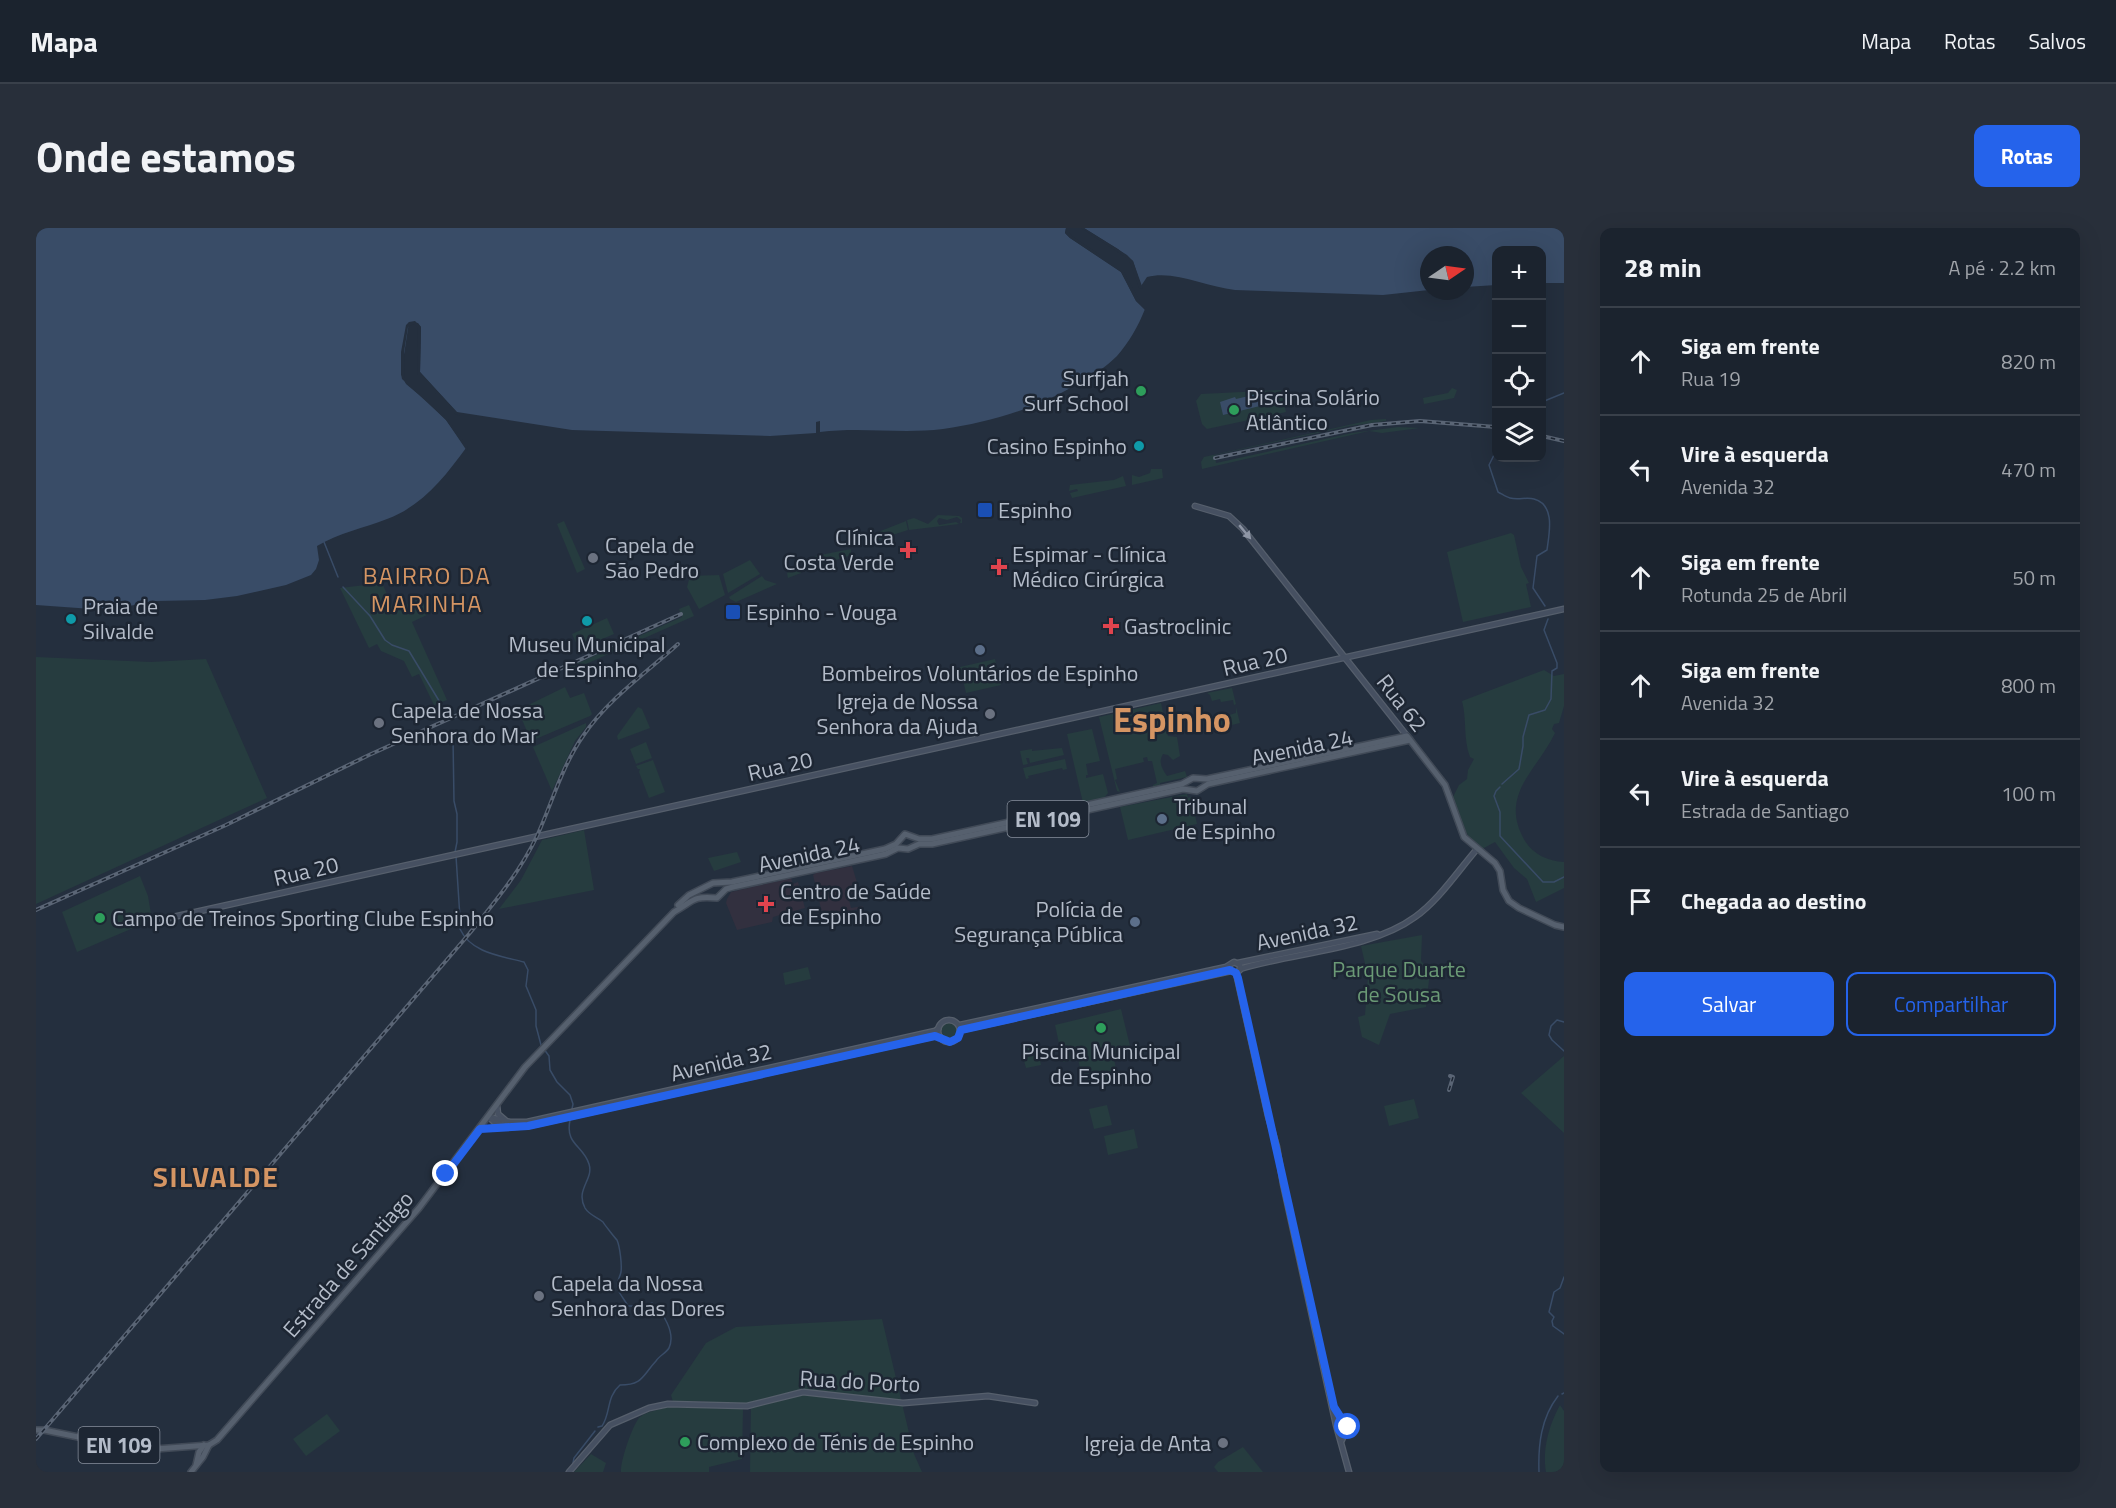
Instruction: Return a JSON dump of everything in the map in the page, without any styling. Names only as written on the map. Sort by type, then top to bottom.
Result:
[{"type":"main road","name":"Rua 62","points":[[1194,506],[1218,511],[1237,522],[1445,785],[1462,833],[1495,863],[1500,871],[1506,896],[1513,904],[1555,925],[1564,927]]},
{"type":"main road","name":"Rua 20","points":[[155,921],[1564,609]]},
{"type":"main road","name":"Avenida 24","points":[[675,909],[689,895],[713,883],[720,884],[885,849],[899,841],[905,834],[913,838],[932,839],[1174,786],[1193,778],[1207,779],[1409,738]]},
{"type":"main road","name":"Avenida 24","points":[[692,900],[709,896],[717,898],[733,887],[886,854],[902,848],[908,849],[913,845],[932,844],[1191,789],[1197,791],[1202,787],[1409,738]]},
{"type":"main road","points":[[1199,779],[1202,787]]},
{"type":"main road","points":[[1189,781],[1191,789]]},
{"type":"main road","points":[[913,838],[913,845]]},
{"type":"main road","points":[[899,841],[902,848]]},
{"type":"main road","name":"Avenida 32","points":[[960,1028],[1369,939],[1402,925],[1416,916],[1477,849]]},
{"type":"main road","points":[[720,884],[723,892]]},
{"type":"main road","points":[[708,886],[709,896]]},
{"type":"main road","name":"Estrada de Santiago","points":[[191,1472],[196,1465],[200,1449],[217,1440],[228,1428],[398,1232],[443,1178],[525,1067],[675,909],[692,900]]},
{"type":"main road","points":[[1235,968],[1334,1407],[1339,1419],[1338,1428],[1349,1472]]},
{"type":"main road","points":[[947,1019],[954,1020],[960,1028],[958,1038],[947,1042],[940,1037],[938,1029],[947,1019]]},
{"type":"main road","name":"Avenida 32","points":[[584,1112],[938,1029]]},
{"type":"main road","name":"Avenida 32","points":[[480,1129],[561,1117],[935,1036],[940,1037]]},
{"type":"main road","points":[[497,1106],[500,1116],[509,1125]]},
{"type":"main road","points":[[489,1117],[494,1122],[509,1125]]},
{"type":"main road","name":"Rua do Porto","points":[[569,1472],[610,1425],[649,1408],[668,1404],[747,1406],[803,1392],[903,1403],[988,1396],[1035,1403]]},
{"type":"main road","points":[[1339,1419],[1345,1418],[1349,1423],[1342,1441]]},
{"type":"main road","points":[[1338,1428],[1346,1430]]},
{"type":"main road","name":"EN 109","points":[[36,1430],[142,1450],[200,1449]]},
{"type":"shaded area","points":[[852,866],[860,892],[848,895],[851,908],[863,906],[863,908],[823,917],[813,875]]},
{"type":"shaded area","name":"Centro de Saúde de Espinho","points":[[791,878],[793,884],[798,882],[805,908],[773,917],[772,922],[737,930],[726,903],[731,892]]},
{"type":"green space","points":[[1452,388],[1457,390],[1454,398],[1424,404],[1423,398],[1448,393]]},
{"type":"green space","name":"Piscina Solário Atlântico","points":[[1281,390],[1286,412],[1207,429],[1202,424],[1196,401],[1201,394]]},
{"type":"green space","points":[[1386,419],[1386,421],[1350,426],[1215,455],[1216,463],[1352,433],[1398,427],[1420,428],[1382,433],[1369,431],[1202,469],[1201,462],[1204,457],[1371,420]]},
{"type":"green space","points":[[1151,469],[1162,469],[1163,478],[1132,485],[1132,475],[1139,477],[1150,473]]},
{"type":"green space","points":[[1123,476],[1126,486],[1072,498],[1070,493],[1078,491],[1077,489],[1069,491],[1070,485],[1114,480]]},
{"type":"green space","points":[[938,515],[959,516],[962,518],[962,523],[957,517],[947,520],[939,518],[937,521],[939,525],[956,522],[959,524],[909,530],[907,520],[914,518],[928,524]]},
{"type":"green space","points":[[564,521],[585,569],[577,573],[557,524]]},
{"type":"green space","points":[[906,521],[908,530],[874,541],[873,534]]},
{"type":"green space","points":[[1511,533],[1514,535],[1521,567],[1529,583],[1526,584],[1531,607],[1463,622],[1447,552]]},
{"type":"green space","points":[[851,549],[851,555],[802,569],[801,573],[788,578],[787,573],[816,561],[815,556]]},
{"type":"green space","points":[[750,560],[760,574],[728,593],[723,574]]},
{"type":"green space","points":[[719,575],[725,595],[699,609],[687,587],[690,576]]},
{"type":"green space","points":[[762,576],[765,580],[777,584],[736,602],[730,599],[729,597]]},
{"type":"green space","points":[[382,583],[394,610],[424,597],[431,613],[412,622],[447,700],[434,705],[419,674],[412,677],[404,661],[381,651],[377,644],[369,648],[340,588]]},
{"type":"green space","points":[[689,605],[694,616],[568,672],[567,668],[682,617],[679,609]]},
{"type":"green space","points":[[607,618],[614,634],[579,649],[572,634]]},
{"type":"green space","points":[[36,657],[151,662],[206,659],[267,798],[36,904]]},
{"type":"green space","points":[[995,659],[1001,685],[966,693],[960,667]]},
{"type":"green space","points":[[1544,670],[1554,676],[1564,674],[1564,706],[1559,723],[1554,724],[1552,729],[1555,733],[1523,784],[1516,810],[1518,825],[1529,846],[1542,856],[1564,862],[1564,888],[1536,902],[1527,879],[1514,868],[1495,842],[1482,849],[1470,838],[1460,819],[1453,797],[1459,785],[1467,779],[1468,770],[1474,759],[1470,757],[1468,750],[1462,701]]},
{"type":"green space","points":[[565,687],[570,698],[584,693],[592,714],[531,741],[518,710]]},
{"type":"green space","points":[[1232,688],[1236,704],[1234,705],[1233,700],[1212,701],[1207,693]]},
{"type":"green space","points":[[1161,703],[1168,736],[1177,737],[1180,756],[1173,760],[1163,754],[1161,765],[1167,776],[1185,771],[1187,777],[1160,783],[1153,787],[1157,783],[1152,761],[1148,761],[1147,757],[1143,758],[1144,762],[1115,769],[1117,779],[1115,780],[1120,792],[1117,791],[1099,717]]},
{"type":"green space","points":[[638,707],[642,709],[650,728],[618,740],[617,736]]},
{"type":"green space","points":[[1236,707],[1240,723],[1215,729],[1216,719],[1236,713]]},
{"type":"green space","points":[[586,723],[586,727],[575,741],[552,791],[533,747]]},
{"type":"green space","points":[[1092,729],[1100,761],[1086,764],[1088,775],[1086,778],[1103,774],[1108,793],[1103,799],[1083,803],[1067,734]]},
{"type":"green space","points":[[646,742],[652,758],[636,764],[630,749]]},
{"type":"green space","points":[[1062,748],[1064,755],[1030,763],[1029,758],[1026,758],[1028,764],[1023,765],[1020,751]]},
{"type":"green space","points":[[1065,759],[1067,769],[1062,768],[1028,776],[1029,778],[1026,779],[1023,768]]},
{"type":"green space","points":[[653,760],[665,792],[649,798],[639,772],[640,769],[636,766]]},
{"type":"green space","points":[[1187,794],[1188,798],[1191,797],[1197,824],[1128,840],[1120,807]]},
{"type":"green space","points":[[584,830],[594,890],[499,909],[521,880],[542,840]]},
{"type":"green space","points":[[737,852],[741,862],[714,871],[708,858]]},
{"type":"green space","name":"Campo de Treinos Sporting Clube Espinho","points":[[140,876],[148,896],[152,920],[77,952],[62,912]]},
{"type":"green space","name":"Parque Duarte de Sousa","points":[[1422,935],[1421,961],[1430,971],[1426,1007],[1390,1014],[1379,1045],[1362,1037],[1358,1017],[1365,1015],[1368,976],[1361,946]]},
{"type":"green space","points":[[808,967],[811,979],[785,985],[783,973]]},
{"type":"green space","points":[[1121,1009],[1131,1050],[1113,1054],[1118,1078],[1084,1086],[1078,1059],[1063,1062],[1055,1025]]},
{"type":"green space","points":[[949,1021],[955,1024],[958,1030],[955,1036],[949,1039],[943,1036],[940,1030],[943,1024]]},
{"type":"green space","points":[[1036,1042],[1041,1065],[1026,1068],[1020,1045]]},
{"type":"green space","points":[[1564,1056],[1564,1133],[1521,1093]]},
{"type":"green space","points":[[1414,1099],[1419,1118],[1389,1126],[1384,1106]]},
{"type":"green space","points":[[1107,1105],[1112,1125],[1094,1129],[1089,1109]]},
{"type":"green space","points":[[1134,1129],[1138,1148],[1108,1155],[1104,1136]]},
{"type":"green space","points":[[882,1319],[914,1454],[922,1472],[750,1472],[751,1405],[697,1401],[673,1402],[671,1395],[706,1343],[736,1327]]},
{"type":"green space","points":[[1560,1405],[1564,1411],[1564,1472],[1546,1472],[1547,1437]]},
{"type":"green space","name":"Complexo de Ténis de Espinho","points":[[668,1407],[743,1409],[742,1459],[709,1467],[709,1472],[621,1472],[625,1452],[637,1421],[646,1413]]},
{"type":"green space","points":[[327,1414],[340,1431],[306,1456],[293,1439]]},
{"type":"green space","points":[[1243,1447],[1263,1472],[1218,1472],[1214,1467],[1218,1462]]},
{"type":"green space","points":[[591,1454],[606,1463],[603,1472],[574,1472]]},
{"type":"water","points":[[36,228],[1066,228],[1065,233],[1070,238],[1121,272],[1136,301],[1145,309],[1129,340],[1109,363],[1068,390],[1034,406],[998,418],[943,429],[820,432],[820,421],[816,422],[816,433],[770,436],[572,430],[457,412],[420,372],[421,327],[418,323],[409,322],[401,374],[406,384],[446,420],[466,448],[441,480],[422,499],[400,513],[317,546],[319,560],[316,569],[311,575],[286,585],[237,596],[205,600],[156,601],[92,609],[36,605]]},
{"type":"water","points":[[1084,228],[1564,228],[1564,283],[1546,283],[1546,246],[1492,246],[1492,285],[1474,286],[1474,246],[1420,246],[1420,291],[1383,295],[1235,290],[1180,277],[1158,275],[1147,277],[1141,286],[1133,261]]},
{"type":"water","points":[[1257,394],[1260,406],[1223,415],[1220,402]]},
{"type":"pier","points":[[1066,228],[1069,228],[1072,236],[1123,270],[1139,299],[1147,308],[1147,312],[1136,301],[1121,272],[1070,238],[1065,233]]},
{"type":"pier","points":[[1081,228],[1127,255],[1133,261],[1143,289],[1139,288],[1130,263],[1125,257]]},
{"type":"pier","points":[[415,321],[421,327],[420,372],[460,416],[455,414],[417,374],[418,328],[414,324],[408,327],[404,352],[405,378],[448,419],[468,447],[467,451],[446,420],[402,379],[401,352],[406,325]]},
{"type":"waterway","points":[[1546,400],[1564,393]]},
{"type":"waterway","points":[[1492,459],[1489,465],[1498,492],[1510,498],[1534,499],[1546,507],[1550,528],[1547,550],[1537,556],[1533,588],[1545,606]]},
{"type":"waterway","points":[[324,542],[338,577]]},
{"type":"waterway","points":[[343,587],[370,616],[385,640],[409,651],[444,709]]},
{"type":"waterway","points":[[1502,784],[1519,769],[1523,737],[1529,715],[1545,710],[1551,699],[1552,671],[1557,668],[1557,663],[1544,630],[1548,619]]},
{"type":"waterway","points":[[453,738],[454,801],[457,814],[455,852]]},
{"type":"waterway","points":[[1500,787],[1494,796],[1500,812],[1500,836],[1543,882],[1554,882],[1564,877]]},
{"type":"waterway","points":[[456,856],[460,918]]},
{"type":"waterway","points":[[460,929],[465,937],[479,948],[524,962],[528,970],[526,986],[536,1010],[536,1026],[541,1045],[549,1056],[550,1070],[557,1082],[570,1095],[572,1109]]},
{"type":"waterway","points":[[1564,1022],[1557,1020],[1551,1026],[1549,1035],[1564,1051]]},
{"type":"waterway","points":[[570,1120],[572,1140],[589,1164],[589,1175],[582,1195],[585,1208],[603,1222],[618,1243],[621,1265],[617,1284],[619,1291],[628,1306],[652,1303],[664,1317],[671,1336],[669,1348],[641,1379],[628,1385],[620,1385],[613,1395],[605,1421],[602,1426],[598,1427]]},
{"type":"waterway","points":[[1564,1277],[1560,1288],[1554,1292],[1549,1312],[1554,1317],[1553,1326],[1564,1334]]},
{"type":"waterway","points":[[1539,1472],[1539,1452],[1544,1423],[1558,1396]]},
{"type":"waterway","points":[[573,1463],[574,1458],[595,1431]]},
{"type":"railway","points":[[1215,458],[1372,425],[1420,421],[1492,427]]},
{"type":"railway","points":[[1546,437],[1564,441]]},
{"type":"railway","points":[[36,910],[226,825],[369,755],[681,614]]},
{"type":"railway","points":[[36,1439],[478,922],[523,862],[537,836],[563,772],[583,736],[616,698],[678,644]]},
{"type":"railway","points":[[1449,1090],[1453,1077],[1450,1076]]},
{"type":"place","name":"Surfjah Surf School","points":[[1141,391]]},
{"type":"place","name":"Piscina Solário Atlântico","points":[[1234,410]]},
{"type":"place","name":"Casino Espinho","points":[[1139,446]]},
{"type":"place","name":"Espinho","points":[[985,510]]},
{"type":"place","name":"Clínica Costa Verde","points":[[908,550]]},
{"type":"place","name":"Capela de São Pedro","points":[[593,558]]},
{"type":"place","name":"Espimar - Clínica Médico Cirúrgica","points":[[999,567]]},
{"type":"place","name":"Espinho - Vouga","points":[[733,612]]},
{"type":"place","name":"Praia de Silvalde","points":[[71,619]]},
{"type":"place","name":"Museu Municipal de Espinho","points":[[587,621]]},
{"type":"place","name":"Gastroclinic","points":[[1111,626]]},
{"type":"place","name":"Bombeiros Voluntários de Espinho","points":[[980,650]]},
{"type":"place","name":"Igreja de Nossa Senhora da Ajuda","points":[[990,714]]},
{"type":"place","name":"Capela de Nossa Senhora do Mar","points":[[379,723]]},
{"type":"place","name":"Tribunal de Espinho","points":[[1162,819]]},
{"type":"place","name":"Centro de Saúde de Espinho","points":[[766,904]]},
{"type":"place","name":"Campo de Treinos Sporting Clube Espinho","points":[[100,918]]},
{"type":"place","name":"Polícia de Segurança Pública","points":[[1135,922]]},
{"type":"place","name":"Piscina Municipal de Espinho","points":[[1101,1028]]},
{"type":"place","name":"Capela da Nossa Senhora das Dores","points":[[539,1296]]},
{"type":"place","name":"Complexo de Ténis de Espinho","points":[[685,1442]]},
{"type":"place","name":"Igreja de Anta","points":[[1223,1443]]},
{"type":"district","name":"BAIRRO DA MARINHA","points":[[427,589]]},
{"type":"district","name":"Espinho","points":[[1172,719]]},
{"type":"district","name":"SILVALDE","points":[[216,1176]]},
{"type":"route","points":[[446,1174],[480,1129],[528,1126],[935,1036],[950,1042],[958,1038],[961,1030],[1230,970],[1236,973],[1238,978],[1334,1407],[1341,1418],[1347,1419],[1348,1427]]}]
